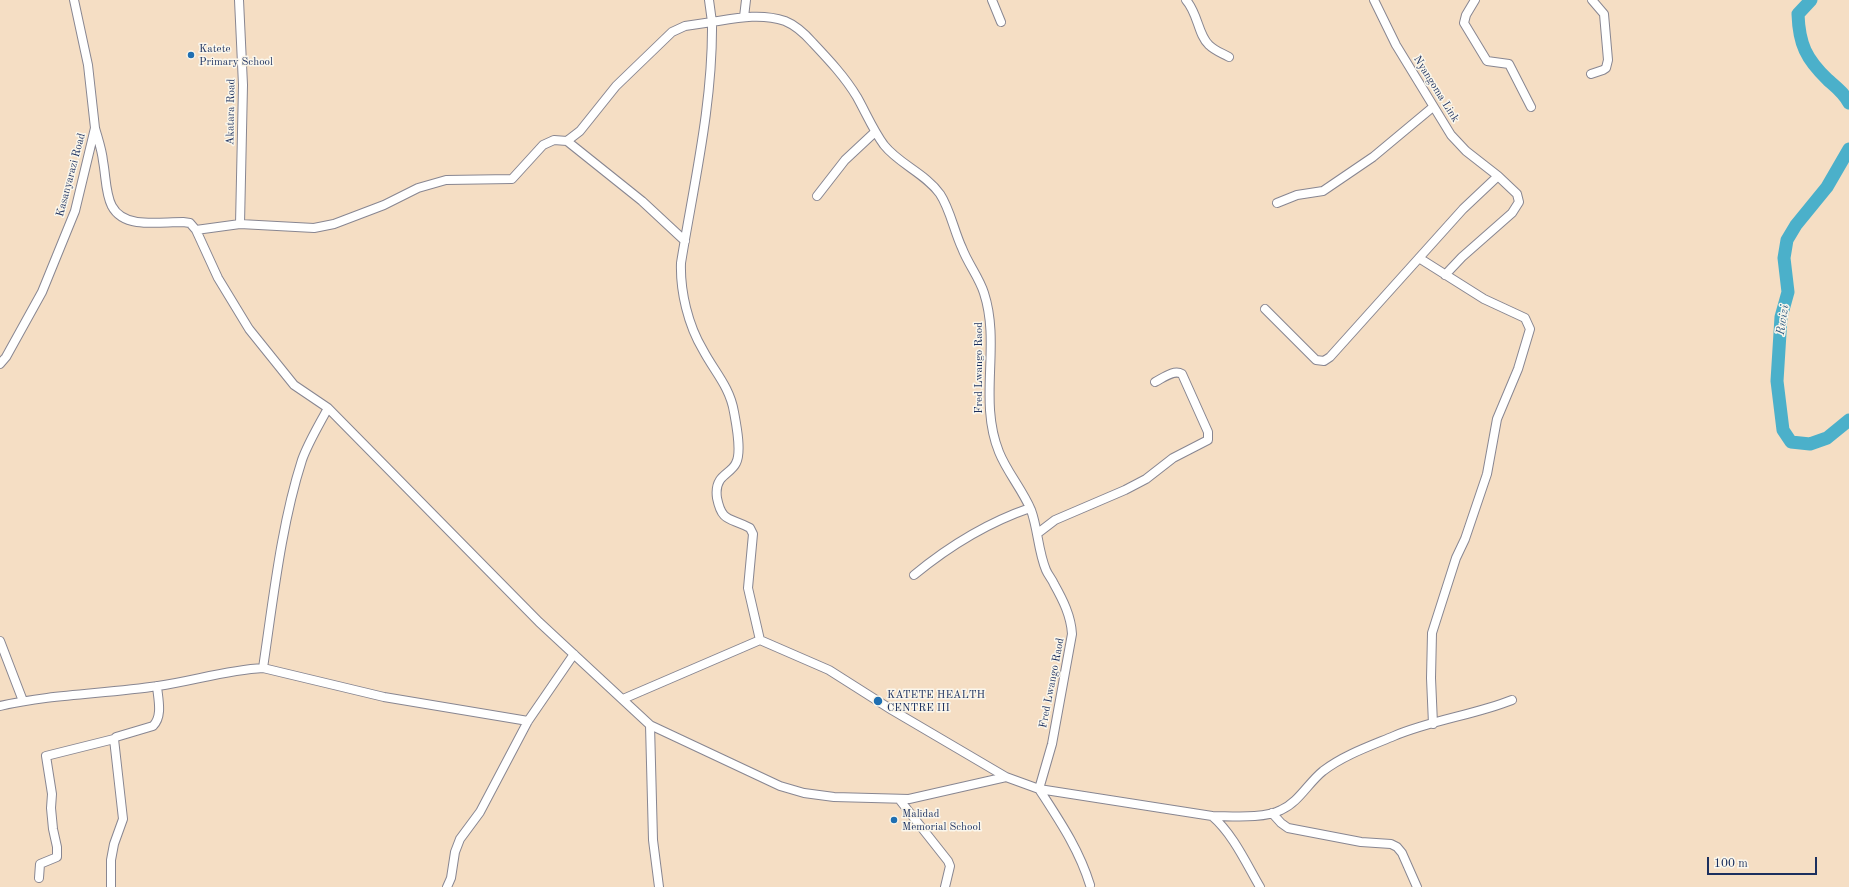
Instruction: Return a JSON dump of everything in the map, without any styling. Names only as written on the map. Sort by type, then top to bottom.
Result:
[{"type":"street","name":"Kasanyarazi Road","points":[[0,364],[6,357],[42,292],[75,211],[95,128],[88,65],[74,0]]},
{"type":"street","name":"Akatara Road","points":[[239,0],[243,85],[240,224]]},
{"type":"street","points":[[709,0],[712,22],[713,53],[710,92],[680,274],[694,332],[702,350],[729,392],[734,410],[738,454],[737,462],[721,478],[717,485],[717,494],[720,511],[727,518],[750,528],[753,534],[748,588],[760,640]]},
{"type":"street","points":[[744,17],[746,0]]},
{"type":"street","points":[[992,0],[1001,22]]},
{"type":"street","points":[[1186,0],[1193,9],[1204,39],[1208,45],[1229,56]]},
{"type":"street","name":"Nyangoma Link","points":[[1374,0],[1396,45],[1451,135],[1466,151],[1498,176],[1517,194],[1519,202],[1517,206],[1498,227],[1480,241],[1445,275]]},
{"type":"street","points":[[1475,0],[1464,20],[1465,27],[1487,61],[1509,64],[1531,107]]},
{"type":"street","points":[[1591,74],[1606,68],[1608,60],[1604,14],[1592,0]]},
{"type":"street","name":"Fred Lwango Raod","points":[[567,141],[580,131],[616,86],[672,32],[685,26],[744,17],[762,16],[787,22],[806,36],[845,79],[875,132],[895,157],[928,182],[940,194],[962,250],[982,288],[989,315],[991,362],[989,407],[992,428],[999,452],[1030,508],[1038,534],[1046,571],[1072,621],[1072,634],[1052,744],[1039,789]]},
{"type":"street","points":[[1277,203],[1297,195],[1324,191],[1373,157],[1433,107]]},
{"type":"street","points":[[95,128],[104,161],[107,194],[112,208],[121,218],[137,222],[190,223],[196,230],[218,278],[249,329],[294,386],[328,408],[538,622],[650,725],[792,791],[834,797],[909,799],[1006,777]]},
{"type":"street","points":[[817,196],[845,160],[875,132]]},
{"type":"street","points":[[196,230],[240,224],[291,227],[334,224],[384,205],[418,188],[446,180],[512,179],[543,145],[554,140],[567,141],[642,201],[685,241]]},
{"type":"street","points":[[1265,309],[1316,360],[1324,361],[1348,339],[1463,209],[1498,176]]},
{"type":"street","points":[[1419,258],[1484,299],[1525,318],[1530,329],[1518,369],[1497,419],[1487,474],[1465,539],[1456,558],[1432,633],[1431,678],[1433,724]]},
{"type":"street","points":[[1038,534],[1055,520],[1125,490],[1146,479],[1173,458],[1208,440],[1208,432],[1182,374],[1175,372],[1155,382]]},
{"type":"street","points":[[263,668],[278,570],[293,493],[302,459],[328,408]]},
{"type":"street","points":[[914,575],[937,556],[1005,517],[1030,508]]},
{"type":"street","points":[[623,699],[760,640],[829,670],[892,710],[1006,777],[1039,789],[1212,816],[1272,813],[1282,810],[1294,801],[1322,772],[1333,764],[1396,736],[1492,708],[1512,700]]},
{"type":"street","points":[[0,641],[23,701]]},
{"type":"street","points":[[447,887],[451,878],[455,852],[460,839],[480,812],[528,721],[574,654]]},
{"type":"street","points":[[0,706],[23,701],[157,686],[237,670],[263,668],[384,697],[528,721]]},
{"type":"street","points":[[39,878],[40,864],[57,857],[57,847],[53,829],[51,808],[52,794],[46,756],[114,740],[116,737],[153,726],[158,721],[157,686]]},
{"type":"street","points":[[650,725],[653,840],[660,887]]},
{"type":"street","points":[[111,887],[111,860],[122,819],[114,740]]},
{"type":"street","points":[[1039,789],[1067,831],[1085,868],[1090,885]]},
{"type":"street","points":[[899,799],[948,861],[950,866],[945,887]]},
{"type":"street","points":[[1272,813],[1280,823],[1288,828],[1361,842],[1391,844],[1397,847],[1402,853],[1417,887]]},
{"type":"street","points":[[1212,816],[1224,827],[1260,887]]},
{"type":"waterway","name":"Rwizi","points":[[1811,0],[1798,14],[1802,43],[1814,65],[1842,93],[1849,103]]},
{"type":"waterway","name":"Rwizi","points":[[1849,149],[1827,187],[1796,225],[1787,240],[1784,258],[1788,292],[1781,317],[1777,381],[1783,430],[1791,442],[1810,444],[1827,438],[1849,420]]},
{"type":"place","name":"Katete Primary School","points":[[191,55]]},
{"type":"place","name":"KATETE HEALTH CENTRE III","points":[[878,701]]},
{"type":"place","name":"Malidad Memorial School","points":[[894,820]]}]
